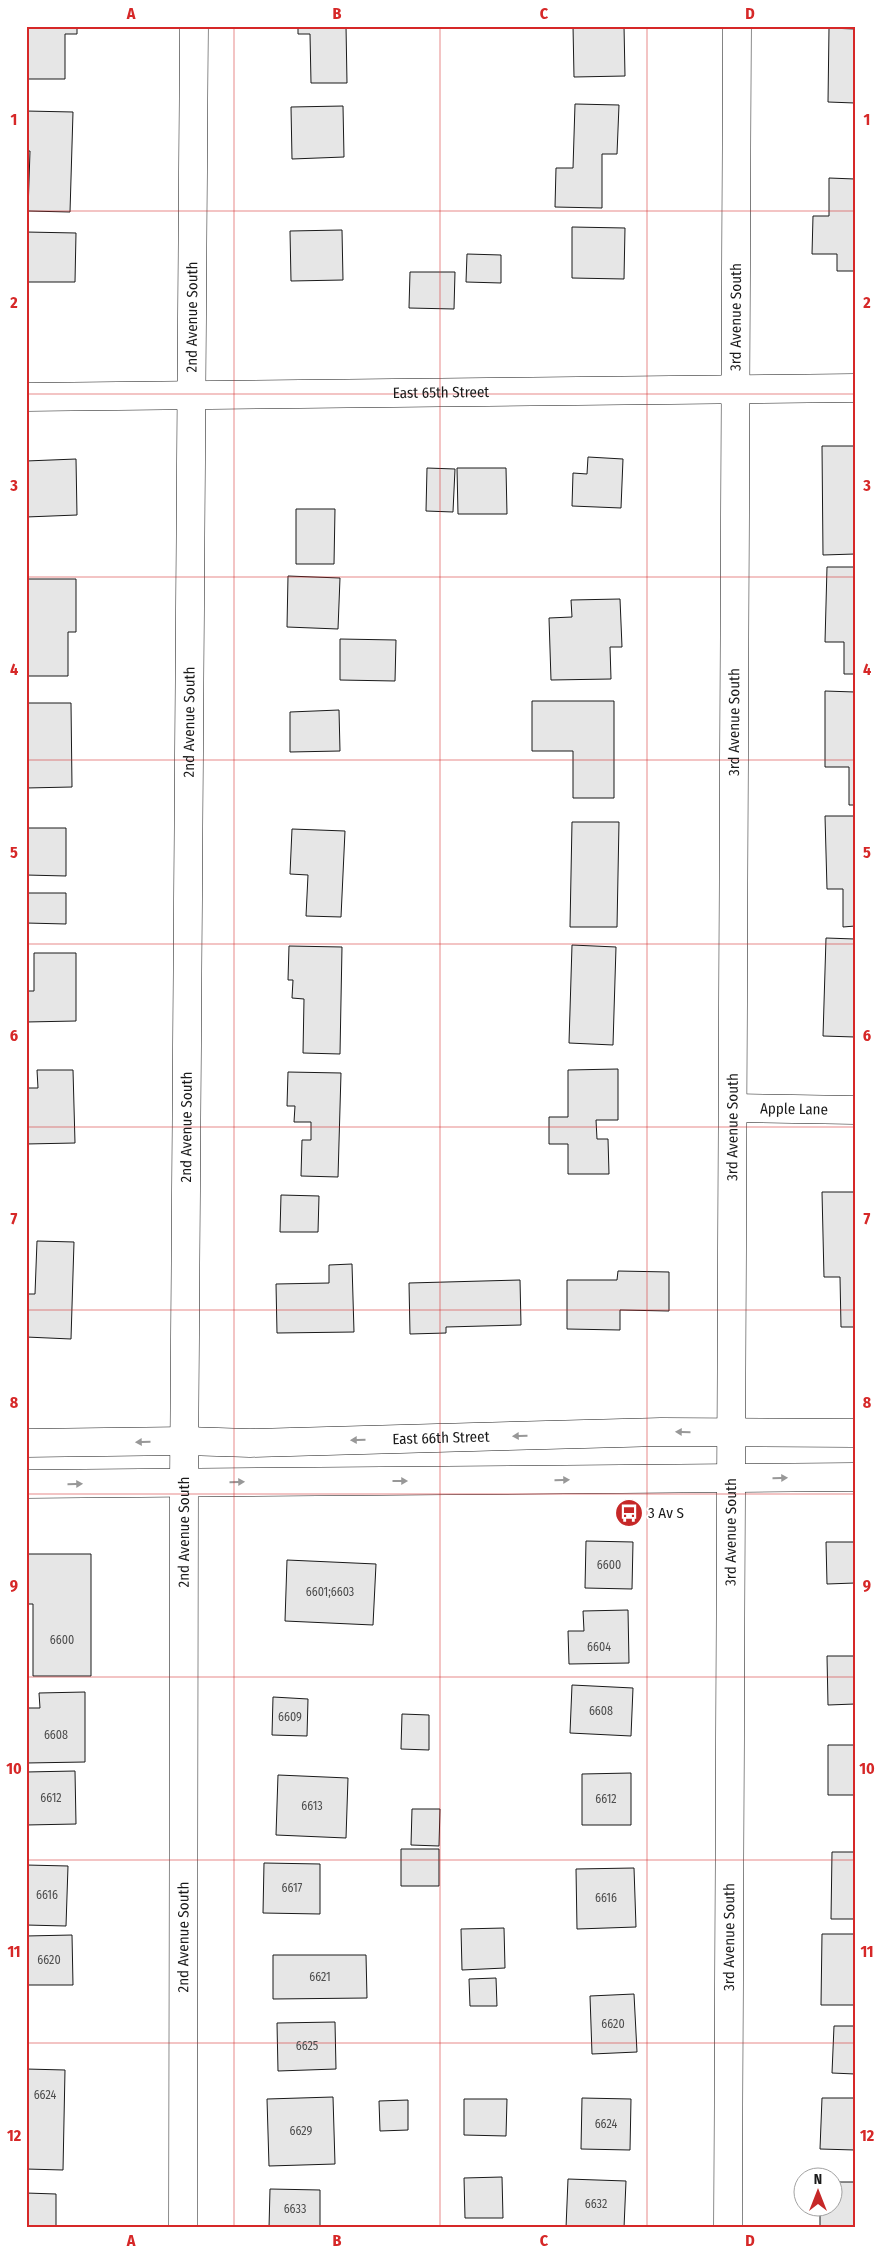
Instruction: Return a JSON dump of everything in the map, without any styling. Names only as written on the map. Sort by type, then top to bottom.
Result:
[{"type":"street","name":"2nd Avenue South","points":[[183,2228],[184,1483],[194,26]]},
{"type":"street","name":"3rd Avenue South","points":[[728,2228],[738,26]]},
{"type":"street","name":"East 65th Street","points":[[26,397],[855,388]]},
{"type":"street","name":"Apple Lane","points":[[734,1108],[855,1110]]},
{"type":"street","name":"East 66th Street","points":[[26,1443],[250,1442],[661,1432],[855,1433]]},
{"type":"street","points":[[26,1484],[855,1477]]},
{"type":"building","points":[[26,26],[77,26],[77,34],[65,34],[65,79],[26,79]]},
{"type":"building","points":[[298,26],[346,26],[347,83],[311,83],[310,34],[298,34]]},
{"type":"building","points":[[573,26],[624,26],[625,76],[574,77]]},
{"type":"building","points":[[829,28],[855,29],[855,103],[828,102]]},
{"type":"building","points":[[575,104],[619,105],[617,154],[602,154],[602,208],[555,207],[556,168],[573,168]]},
{"type":"building","points":[[343,106],[344,157],[292,159],[291,107]]},
{"type":"building","points":[[26,111],[73,112],[70,212],[28,211],[30,151],[26,151]]},
{"type":"building","points":[[829,178],[855,179],[855,271],[837,271],[837,254],[812,254],[813,216],[829,216]]},
{"type":"building","points":[[572,227],[625,228],[624,279],[572,278]]},
{"type":"building","points":[[342,230],[343,280],[291,281],[290,231]]},
{"type":"building","points":[[26,232],[76,233],[75,282],[26,282]]},
{"type":"building","points":[[467,254],[501,255],[501,283],[466,282]]},
{"type":"building","points":[[410,272],[455,272],[454,309],[409,308]]},
{"type":"building","points":[[822,446],[855,446],[855,554],[823,555]]},
{"type":"building","points":[[588,457],[623,459],[621,508],[572,506],[573,473],[587,474]]},
{"type":"building","points":[[76,459],[77,515],[26,517],[26,461]]},
{"type":"building","points":[[427,468],[455,469],[453,512],[426,511]]},
{"type":"building","points":[[457,468],[506,468],[507,514],[458,514]]},
{"type":"building","points":[[296,509],[335,509],[334,564],[296,564]]},
{"type":"building","points":[[827,567],[855,567],[855,674],[844,674],[844,642],[825,642]]},
{"type":"building","points":[[288,576],[340,578],[338,629],[287,627]]},
{"type":"building","points":[[26,579],[76,579],[76,632],[68,632],[68,676],[26,676]]},
{"type":"building","points":[[620,599],[622,647],[610,647],[611,679],[551,680],[549,618],[572,617],[571,600]]},
{"type":"building","points":[[340,639],[396,640],[395,681],[340,680]]},
{"type":"building","points":[[825,691],[855,692],[855,805],[849,805],[849,767],[825,767]]},
{"type":"building","points":[[532,701],[614,701],[614,798],[573,798],[573,751],[532,751]]},
{"type":"building","points":[[26,703],[71,703],[72,787],[26,788]]},
{"type":"building","points":[[339,710],[340,751],[290,752],[290,712]]},
{"type":"building","points":[[825,816],[855,816],[855,926],[843,927],[843,889],[827,889]]},
{"type":"building","points":[[572,822],[619,822],[617,927],[570,927]]},
{"type":"building","points":[[26,828],[66,828],[66,876],[26,875]]},
{"type":"building","points":[[292,829],[345,831],[341,917],[306,916],[308,875],[290,874]]},
{"type":"building","points":[[26,893],[66,893],[66,924],[26,923]]},
{"type":"building","points":[[826,938],[855,939],[855,1037],[823,1036]]},
{"type":"building","points":[[572,945],[616,947],[613,1045],[569,1043]]},
{"type":"building","points":[[289,946],[342,947],[340,1054],[303,1053],[304,999],[292,998],[293,980],[288,980]]},
{"type":"building","points":[[34,953],[76,953],[76,1021],[26,1022],[26,991],[34,991]]},
{"type":"building","points":[[618,1069],[618,1120],[596,1120],[597,1139],[608,1139],[609,1174],[568,1174],[568,1144],[549,1144],[549,1117],[568,1117],[568,1070]]},
{"type":"building","points":[[37,1070],[73,1070],[75,1143],[26,1144],[26,1088],[38,1088]]},
{"type":"building","points":[[288,1072],[341,1073],[338,1177],[301,1176],[302,1140],[311,1140],[311,1122],[294,1122],[295,1106],[287,1106]]},
{"type":"building","points":[[822,1192],[855,1192],[855,1327],[841,1327],[840,1277],[824,1277]]},
{"type":"building","points":[[281,1195],[319,1196],[318,1232],[280,1232]]},
{"type":"building","points":[[37,1241],[74,1242],[71,1339],[26,1337],[26,1294],[35,1294]]},
{"type":"building","points":[[352,1264],[354,1332],[277,1333],[276,1284],[329,1283],[329,1265]]},
{"type":"building","points":[[618,1271],[669,1272],[669,1311],[620,1310],[620,1330],[567,1329],[567,1280],[617,1280]]},
{"type":"building","points":[[520,1280],[521,1325],[446,1327],[446,1333],[410,1334],[409,1283]]},
{"type":"building","points":[[586,1541],[633,1542],[632,1589],[585,1588]]},
{"type":"building","points":[[826,1542],[855,1542],[855,1583],[827,1584]]},
{"type":"building","points":[[26,1554],[91,1554],[91,1676],[33,1676],[33,1604],[26,1604]]},
{"type":"building","points":[[287,1560],[376,1564],[373,1625],[285,1621]]},
{"type":"building","points":[[628,1610],[629,1663],[569,1664],[568,1631],[584,1631],[583,1611]]},
{"type":"building","points":[[827,1656],[855,1656],[855,1704],[828,1705]]},
{"type":"building","points":[[572,1685],[633,1688],[631,1736],[570,1733]]},
{"type":"building","points":[[85,1692],[85,1762],[26,1763],[26,1708],[40,1708],[39,1693]]},
{"type":"building","points":[[273,1697],[308,1699],[307,1736],[272,1735]]},
{"type":"building","points":[[402,1714],[429,1715],[429,1750],[401,1749]]},
{"type":"building","points":[[828,1745],[855,1745],[855,1795],[828,1795]]},
{"type":"building","points":[[75,1771],[76,1824],[26,1825],[26,1772]]},
{"type":"building","points":[[631,1773],[631,1825],[582,1825],[582,1774]]},
{"type":"building","points":[[278,1775],[348,1778],[346,1838],[276,1835]]},
{"type":"building","points":[[412,1809],[440,1809],[439,1846],[411,1845]]},
{"type":"building","points":[[401,1849],[439,1849],[439,1886],[401,1886]]},
{"type":"building","points":[[832,1852],[855,1852],[855,1919],[831,1919]]},
{"type":"building","points":[[264,1863],[320,1864],[320,1914],[263,1913]]},
{"type":"building","points":[[26,1865],[68,1866],[66,1926],[26,1925]]},
{"type":"building","points":[[634,1868],[636,1927],[577,1929],[576,1869]]},
{"type":"building","points":[[504,1928],[505,1968],[462,1970],[461,1929]]},
{"type":"building","points":[[822,1934],[855,1934],[855,2005],[821,2005]]},
{"type":"building","points":[[72,1935],[73,1985],[26,1985],[26,1936]]},
{"type":"building","points":[[273,1955],[366,1955],[367,1998],[273,1999]]},
{"type":"building","points":[[496,1978],[497,2006],[470,2006],[469,1979]]},
{"type":"building","points":[[634,1994],[637,2052],[592,2054],[590,1996]]},
{"type":"building","points":[[335,2022],[336,2069],[278,2071],[277,2023]]},
{"type":"building","points":[[834,2026],[855,2026],[855,2074],[832,2073]]},
{"type":"building","points":[[26,2069],[65,2070],[63,2170],[26,2169]]},
{"type":"building","points":[[333,2097],[335,2164],[269,2166],[267,2099]]},
{"type":"building","points":[[582,2098],[631,2099],[630,2150],[581,2149]]},
{"type":"building","points":[[822,2098],[855,2098],[855,2150],[820,2149]]},
{"type":"building","points":[[464,2099],[507,2099],[506,2136],[464,2135]]},
{"type":"building","points":[[408,2100],[408,2130],[380,2131],[379,2101]]},
{"type":"building","points":[[502,2177],[503,2218],[465,2218],[464,2178]]},
{"type":"building","points":[[568,2179],[626,2181],[624,2228],[566,2228]]},
{"type":"building","points":[[844,2182],[855,2182],[855,2228],[820,2228],[820,2216],[844,2216]]},
{"type":"building","points":[[270,2189],[320,2190],[320,2228],[269,2228]]},
{"type":"building","points":[[26,2193],[56,2194],[56,2228],[26,2228]]},
{"type":"place","name":"3 Av S","points":[[629,1513]]}]
